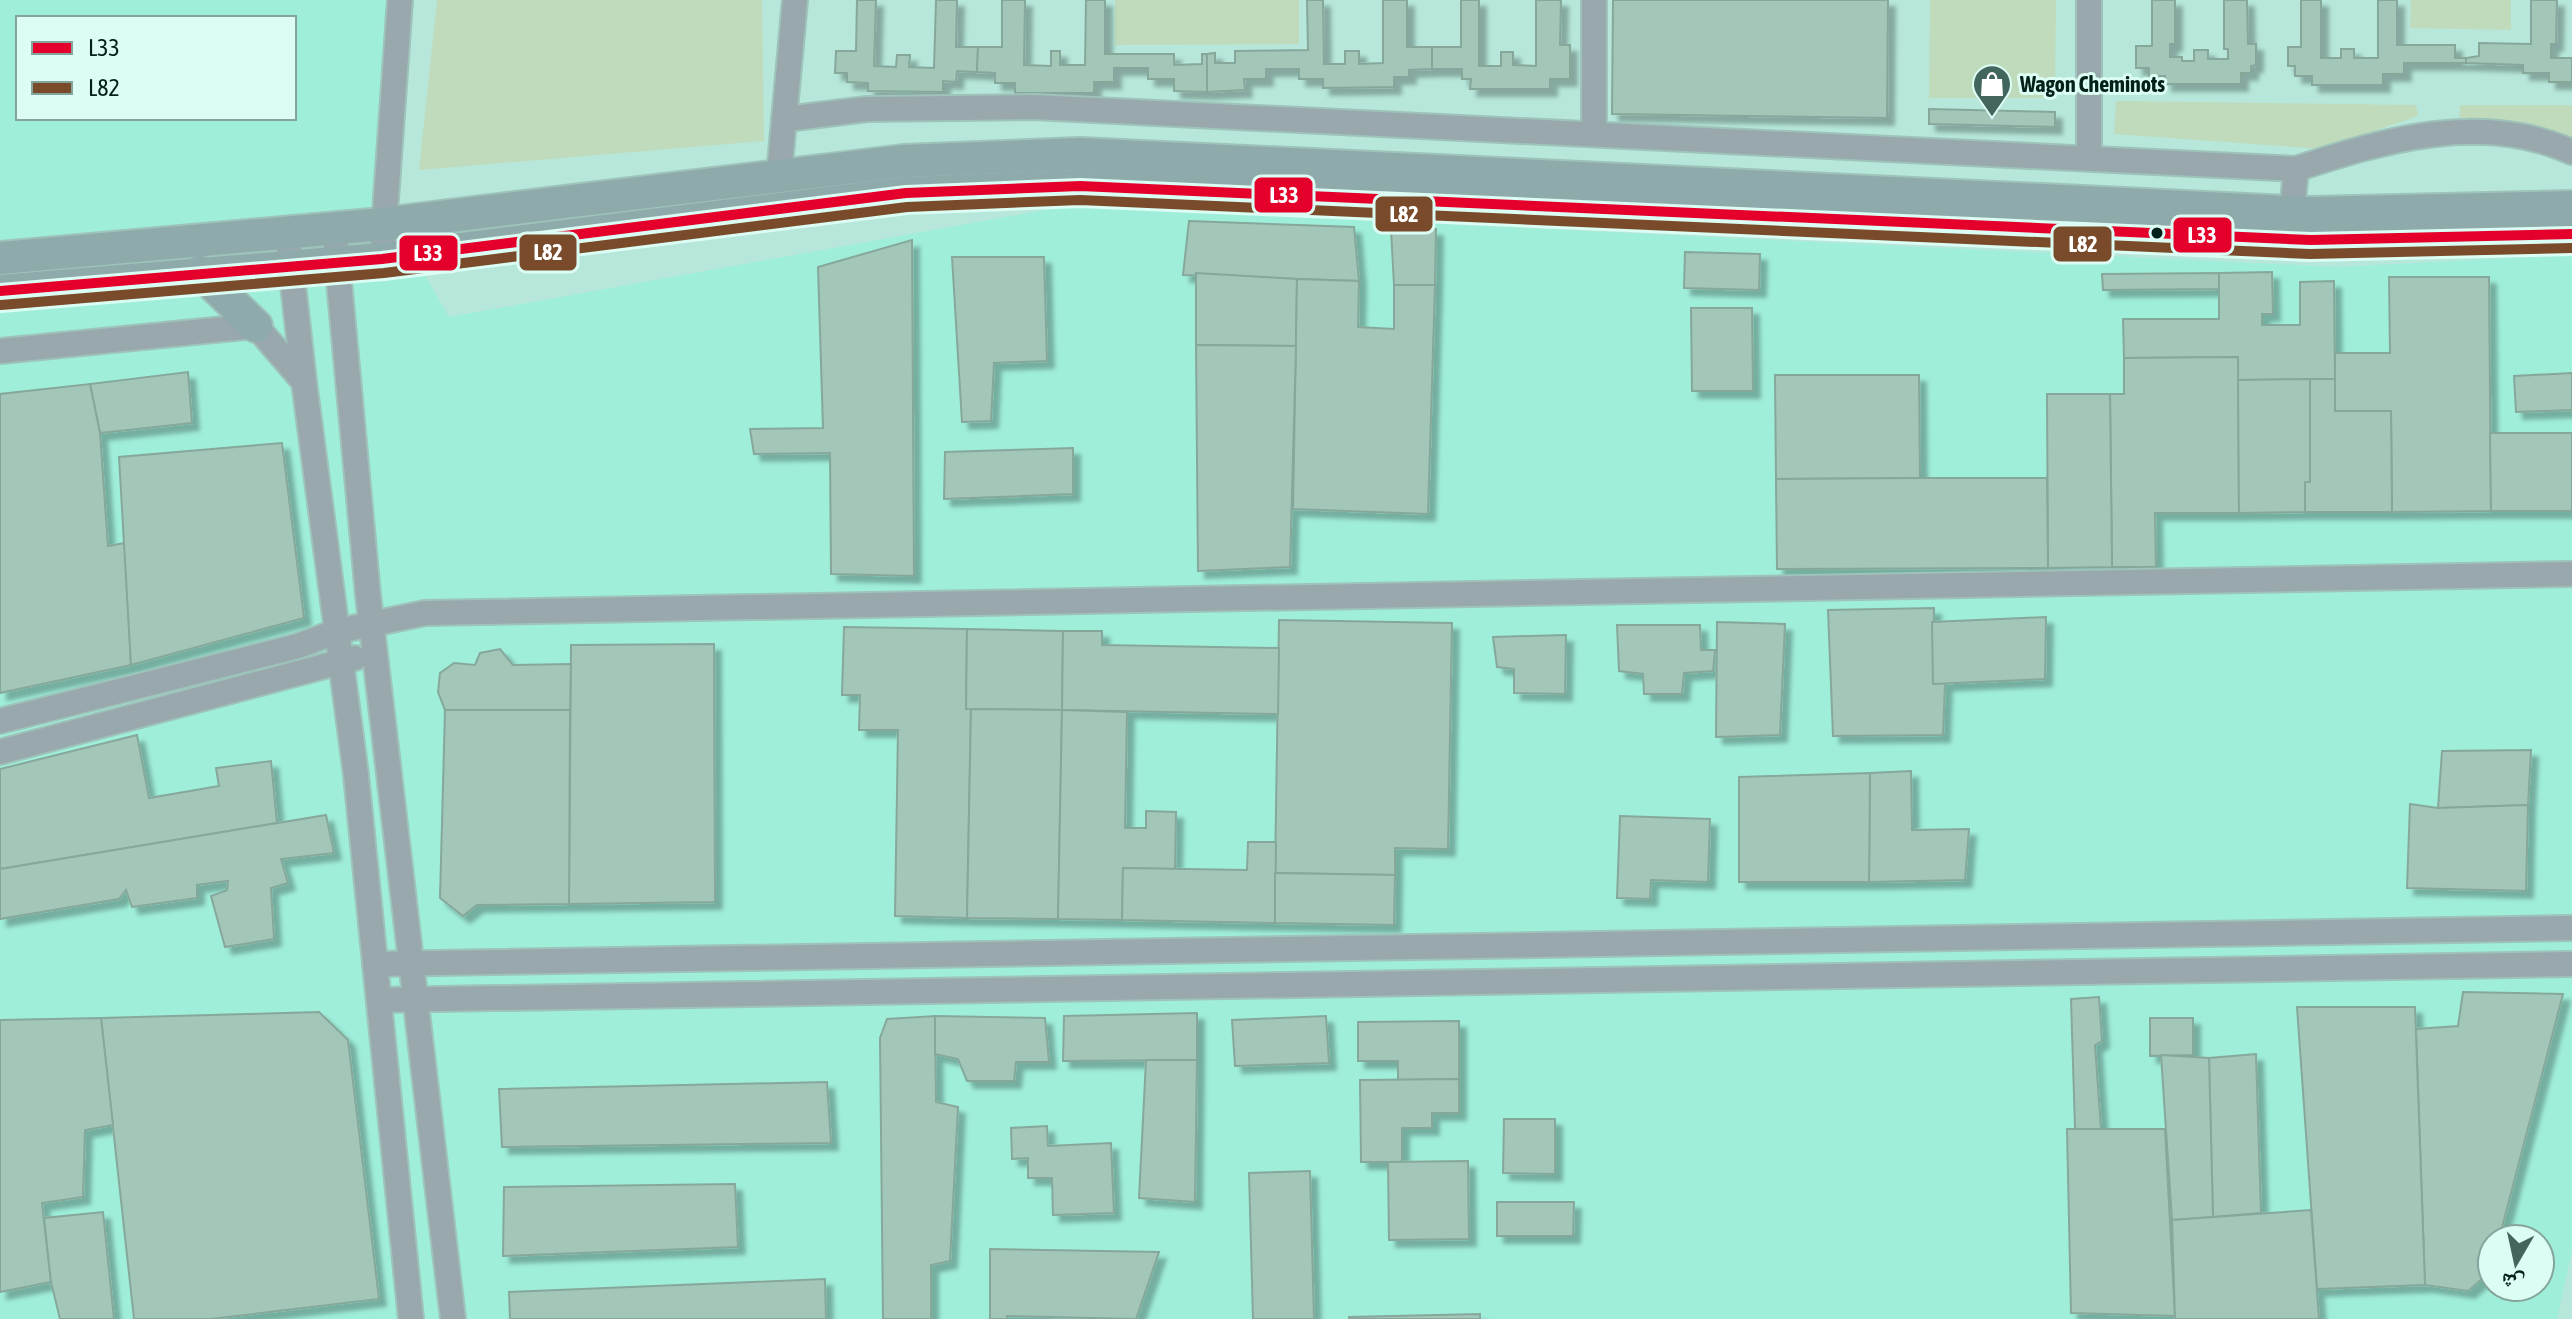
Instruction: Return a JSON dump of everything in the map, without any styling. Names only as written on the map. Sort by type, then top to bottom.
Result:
[{"type":"main road","points":[[0,258],[383,224],[904,161],[1080,154],[2292,212],[2572,207]]},
{"type":"main road","points":[[0,291],[382,259],[906,193],[1080,186],[2311,240],[2572,234]]},
{"type":"main road","points":[[200,272],[256,326]]},
{"type":"street","points":[[382,259],[400,0]]},
{"type":"street","points":[[779,175],[795,0]]},
{"type":"street","points":[[1594,0],[1594,132]]},
{"type":"street","points":[[2089,0],[2089,156]]},
{"type":"street","points":[[786,119],[867,109],[1034,107],[2089,156],[2296,169],[2419,134],[2473,132],[2520,137],[2572,152]]},
{"type":"street","points":[[2292,212],[2296,169]]},
{"type":"street","points":[[334,227],[375,652],[453,1319]]},
{"type":"street","points":[[287,231],[366,865],[411,1319]]},
{"type":"street","points":[[0,351],[256,326],[304,382]]},
{"type":"street","points":[[0,721],[298,646],[372,622],[455,612],[2572,574]]},
{"type":"street","points":[[0,752],[375,652],[403,616]]},
{"type":"street","points":[[366,865],[401,863]]},
{"type":"street","points":[[375,964],[2572,928]]},
{"type":"street","points":[[1171,950],[1171,988]]},
{"type":"street","points":[[379,1000],[2572,964]]},
{"type":"shaded area","points":[[0,0],[409,0],[374,187],[449,317],[1067,206],[2337,267],[2572,255],[2572,1251],[2557,1319],[0,1319]]},
{"type":"shaded area","points":[[437,0],[762,0],[764,141],[419,170]]},
{"type":"shaded area","points":[[1115,0],[1299,0],[1299,44],[1115,45]]},
{"type":"shaded area","points":[[1930,0],[2056,0],[2055,98],[1929,98]]},
{"type":"shaded area","points":[[2411,0],[2511,0],[2511,30],[2410,28]]},
{"type":"shaded area","points":[[2116,101],[2416,105],[2418,116],[2321,149],[2114,134]]},
{"type":"shaded area","points":[[2460,105],[2572,105],[2572,141],[2459,117]]},
{"type":"building","points":[[857,0],[876,0],[874,66],[896,67],[897,55],[910,55],[909,67],[934,68],[936,0],[957,0],[956,47],[978,47],[977,72],[957,71],[956,82],[943,81],[943,92],[868,91],[868,83],[847,82],[847,73],[835,73],[836,51],[856,51]]},
{"type":"building","points":[[1002,0],[1025,0],[1024,65],[1051,66],[1051,51],[1060,51],[1060,65],[1085,65],[1086,0],[1105,0],[1105,54],[1174,54],[1174,65],[1202,64],[1202,54],[1207,54],[1207,92],[1174,91],[1174,79],[1148,79],[1148,68],[1114,68],[1114,82],[1094,82],[1094,93],[1015,93],[1015,83],[995,83],[995,73],[977,72],[978,47],[1002,47]]},
{"type":"building","points":[[1307,0],[1323,0],[1324,64],[1345,64],[1345,51],[1359,51],[1359,64],[1383,63],[1383,0],[1407,0],[1407,47],[1432,47],[1432,69],[1409,70],[1409,77],[1394,77],[1394,87],[1323,88],[1323,79],[1299,79],[1299,69],[1266,69],[1266,79],[1244,79],[1245,90],[1207,92],[1207,54],[1215,53],[1215,63],[1235,63],[1235,51],[1308,50]]},
{"type":"building","points":[[1461,0],[1479,0],[1479,66],[1501,66],[1501,52],[1513,52],[1513,65],[1536,66],[1536,0],[1561,0],[1560,45],[1570,45],[1570,79],[1550,79],[1550,89],[1470,89],[1471,79],[1462,79],[1462,69],[1432,69],[1432,47],[1461,47]]},
{"type":"building","points":[[1613,0],[1888,0],[1887,118],[1612,114]]},
{"type":"building","points":[[2152,0],[2175,0],[2175,44],[2170,44],[2170,57],[2194,61],[2194,50],[2208,50],[2208,59],[2228,59],[2228,49],[2224,49],[2224,0],[2247,0],[2248,44],[2256,44],[2256,65],[2251,66],[2251,73],[2241,73],[2241,84],[2165,84],[2165,76],[2149,76],[2149,68],[2136,68],[2136,46],[2152,46]]},
{"type":"building","points":[[2301,0],[2321,0],[2321,58],[2341,58],[2341,49],[2354,49],[2354,58],[2378,58],[2378,0],[2397,0],[2397,45],[2455,45],[2455,58],[2466,58],[2466,63],[2404,63],[2404,74],[2383,74],[2383,85],[2312,85],[2312,76],[2295,76],[2295,66],[2288,66],[2288,47],[2301,47]]},
{"type":"building","points":[[2531,0],[2557,0],[2556,44],[2551,44],[2551,58],[2572,58],[2572,82],[2549,82],[2549,73],[2523,73],[2523,65],[2466,63],[2466,58],[2479,56],[2479,43],[2531,44]]},
{"type":"building","name":"Wagon Cheminots","points":[[1929,109],[2055,112],[2055,127],[1929,124]]},
{"type":"building","points":[[1189,221],[1354,227],[1359,281],[1183,275]]},
{"type":"building","points":[[1436,229],[1435,285],[1394,285],[1391,230]]},
{"type":"building","points":[[912,240],[914,576],[831,574],[830,453],[754,454],[750,429],[823,428],[818,267]]},
{"type":"building","points":[[1685,252],[1760,254],[1759,290],[1684,288]]},
{"type":"building","points":[[952,257],[1044,257],[1047,361],[994,363],[991,421],[962,422]]},
{"type":"building","points":[[2272,272],[2273,314],[2262,314],[2262,325],[2300,325],[2300,282],[2334,281],[2335,379],[2238,380],[2238,357],[2124,358],[2123,319],[2219,319],[2219,273]]},
{"type":"building","points":[[1196,273],[1297,279],[1296,346],[1196,345]]},
{"type":"building","points":[[2219,273],[2219,289],[2103,290],[2102,274]]},
{"type":"building","points":[[2389,277],[2489,277],[2491,511],[2392,512],[2391,411],[2335,411],[2335,353],[2390,353]]},
{"type":"building","points":[[1297,279],[1359,281],[1358,327],[1394,329],[1394,285],[1435,285],[1428,514],[1293,509]]},
{"type":"building","points":[[1691,308],[1752,308],[1753,391],[1692,391]]},
{"type":"building","points":[[1196,345],[1296,346],[1290,567],[1198,571]]},
{"type":"building","points":[[2238,357],[2239,513],[2155,513],[2156,567],[2112,567],[2110,394],[2124,394],[2124,358]]},
{"type":"building","points":[[188,372],[192,423],[100,433],[90,384]]},
{"type":"building","points":[[2572,373],[2572,410],[2516,412],[2514,376]]},
{"type":"building","points":[[1775,375],[1919,375],[1920,478],[1776,479]]},
{"type":"building","points":[[2310,379],[2335,379],[2335,411],[2391,411],[2392,512],[2305,512],[2305,482],[2310,482]]},
{"type":"building","points":[[2310,379],[2310,482],[2305,482],[2305,512],[2239,513],[2238,380]]},
{"type":"building","points":[[90,384],[100,433],[108,546],[125,543],[131,665],[0,693],[0,394]]},
{"type":"building","points":[[2047,394],[2110,394],[2112,567],[2048,568]]},
{"type":"building","points":[[2490,433],[2572,433],[2572,511],[2491,511]]},
{"type":"building","points":[[282,443],[304,618],[131,665],[119,457]]},
{"type":"building","points":[[1073,448],[1073,494],[944,499],[945,452]]},
{"type":"building","points":[[2047,478],[2048,568],[1777,569],[1776,479]]},
{"type":"building","points":[[1934,608],[1933,684],[1945,683],[1943,735],[1833,736],[1828,610]]},
{"type":"building","points":[[2046,617],[2045,679],[1933,684],[1932,622]]},
{"type":"building","points":[[1279,620],[1452,623],[1448,849],[1395,848],[1395,875],[1275,873]]},
{"type":"building","points":[[1717,622],[1785,624],[1780,735],[1716,737]]},
{"type":"building","points":[[1617,625],[1700,625],[1701,650],[1715,650],[1713,671],[1684,673],[1682,694],[1644,694],[1643,674],[1619,671]]},
{"type":"building","points":[[844,627],[967,629],[966,709],[971,709],[967,918],[895,916],[898,730],[859,730],[860,695],[842,695]]},
{"type":"building","points":[[967,629],[1063,631],[1062,710],[966,709]]},
{"type":"building","points":[[1063,631],[1102,631],[1102,645],[1279,648],[1278,714],[1062,710]]},
{"type":"building","points":[[1566,635],[1565,694],[1514,693],[1514,669],[1497,667],[1493,637]]},
{"type":"building","points":[[714,644],[715,902],[569,904],[571,645]]},
{"type":"building","points":[[500,649],[513,665],[571,664],[570,710],[445,710],[438,692],[440,673],[454,663],[475,665],[480,653]]},
{"type":"building","points":[[971,709],[1062,710],[1058,919],[967,918]]},
{"type":"building","points":[[445,710],[570,710],[569,904],[477,905],[463,916],[440,898]]},
{"type":"building","points":[[1062,710],[1127,712],[1125,828],[1146,828],[1146,811],[1176,812],[1175,869],[1123,868],[1122,920],[1058,919]]},
{"type":"building","points":[[137,735],[149,798],[219,786],[216,768],[271,761],[277,823],[0,869],[0,769]]},
{"type":"building","points":[[2531,750],[2528,805],[2438,808],[2442,751]]},
{"type":"building","points":[[1911,771],[1912,830],[1969,829],[1965,880],[1869,882],[1870,773]]},
{"type":"building","points":[[1870,773],[1869,882],[1739,882],[1739,777]]},
{"type":"building","points":[[2410,804],[2438,808],[2528,805],[2526,891],[2407,888]]},
{"type":"building","points":[[326,815],[334,853],[281,859],[288,883],[271,888],[274,939],[225,947],[211,896],[227,890],[228,881],[197,885],[197,898],[132,907],[126,890],[119,899],[0,919],[0,869]]},
{"type":"building","points":[[1620,816],[1710,819],[1708,882],[1651,880],[1650,899],[1617,898]]},
{"type":"building","points":[[1248,842],[1276,842],[1275,923],[1122,920],[1123,868],[1247,870]]},
{"type":"building","points":[[1275,873],[1395,875],[1394,925],[1275,923]]},
{"type":"building","points":[[2463,992],[2563,994],[2503,1223],[2476,1223],[2476,1284],[2468,1291],[2425,1285],[2416,1029],[2458,1026]]},
{"type":"building","points":[[2099,997],[2102,1041],[2095,1045],[2101,1129],[2075,1129],[2071,999]]},
{"type":"building","points":[[2297,1007],[2415,1007],[2425,1285],[2317,1289]]},
{"type":"building","points":[[319,1012],[348,1040],[379,1299],[211,1319],[134,1319],[101,1018]]},
{"type":"building","points":[[1197,1013],[1197,1060],[1063,1061],[1064,1016]]},
{"type":"building","points":[[935,1016],[936,1102],[958,1107],[950,1261],[931,1265],[931,1319],[883,1319],[880,1038],[887,1019]]},
{"type":"building","points":[[935,1016],[1045,1018],[1049,1062],[1016,1062],[1014,1081],[967,1081],[958,1059],[935,1054]]},
{"type":"building","points":[[1326,1016],[1329,1063],[1235,1066],[1232,1020]]},
{"type":"building","points":[[101,1018],[113,1125],[85,1130],[83,1197],[42,1203],[51,1282],[0,1292],[0,1020]]},
{"type":"building","points":[[2150,1018],[2193,1018],[2193,1055],[2150,1056]]},
{"type":"building","points":[[1459,1021],[1459,1079],[1398,1080],[1398,1061],[1358,1061],[1358,1022]]},
{"type":"building","points":[[2256,1054],[2261,1213],[2213,1217],[2209,1058]]},
{"type":"building","points":[[2161,1055],[2209,1058],[2213,1217],[2172,1220]]},
{"type":"building","points":[[1146,1060],[1197,1060],[1195,1202],[1139,1198]]},
{"type":"building","points":[[1459,1079],[1459,1113],[1432,1113],[1432,1128],[1402,1128],[1402,1162],[1361,1162],[1360,1080]]},
{"type":"building","points":[[827,1082],[831,1143],[502,1147],[499,1089]]},
{"type":"building","points":[[1504,1119],[1555,1119],[1555,1174],[1503,1173]]},
{"type":"building","points":[[1047,1126],[1048,1146],[1111,1143],[1114,1213],[1053,1215],[1052,1178],[1028,1178],[1028,1158],[1012,1159],[1011,1128]]},
{"type":"building","points":[[2067,1129],[2165,1129],[2175,1316],[2071,1313]]},
{"type":"building","points":[[1468,1161],[1469,1239],[1389,1240],[1388,1162]]},
{"type":"building","points":[[1310,1171],[1314,1319],[1253,1319],[1249,1173]]},
{"type":"building","points":[[735,1184],[738,1247],[503,1256],[504,1187]]},
{"type":"building","points":[[1497,1202],[1574,1202],[1573,1236],[1497,1236]]},
{"type":"building","points":[[2311,1210],[2319,1319],[2175,1319],[2172,1220]]},
{"type":"building","points":[[103,1212],[114,1319],[60,1319],[51,1282],[44,1218]]},
{"type":"building","points":[[990,1249],[1159,1252],[1136,1319],[1007,1316],[1007,1319],[990,1319]]},
{"type":"building","points":[[825,1279],[826,1319],[510,1319],[509,1292]]},
{"type":"building","points":[[1480,1314],[1480,1319],[1349,1319],[1349,1317]]},
{"type":"transit line","name":"L33","points":[[0,291],[382,259],[906,193],[1080,186],[2311,240],[2572,234]]},
{"type":"transit line","name":"L82","points":[[1,305],[384,273],[907,207],[1080,200],[2310,254],[2572,248]]},
{"type":"place","name":"Wagon Cheminots","points":[[1992,118]]}]
